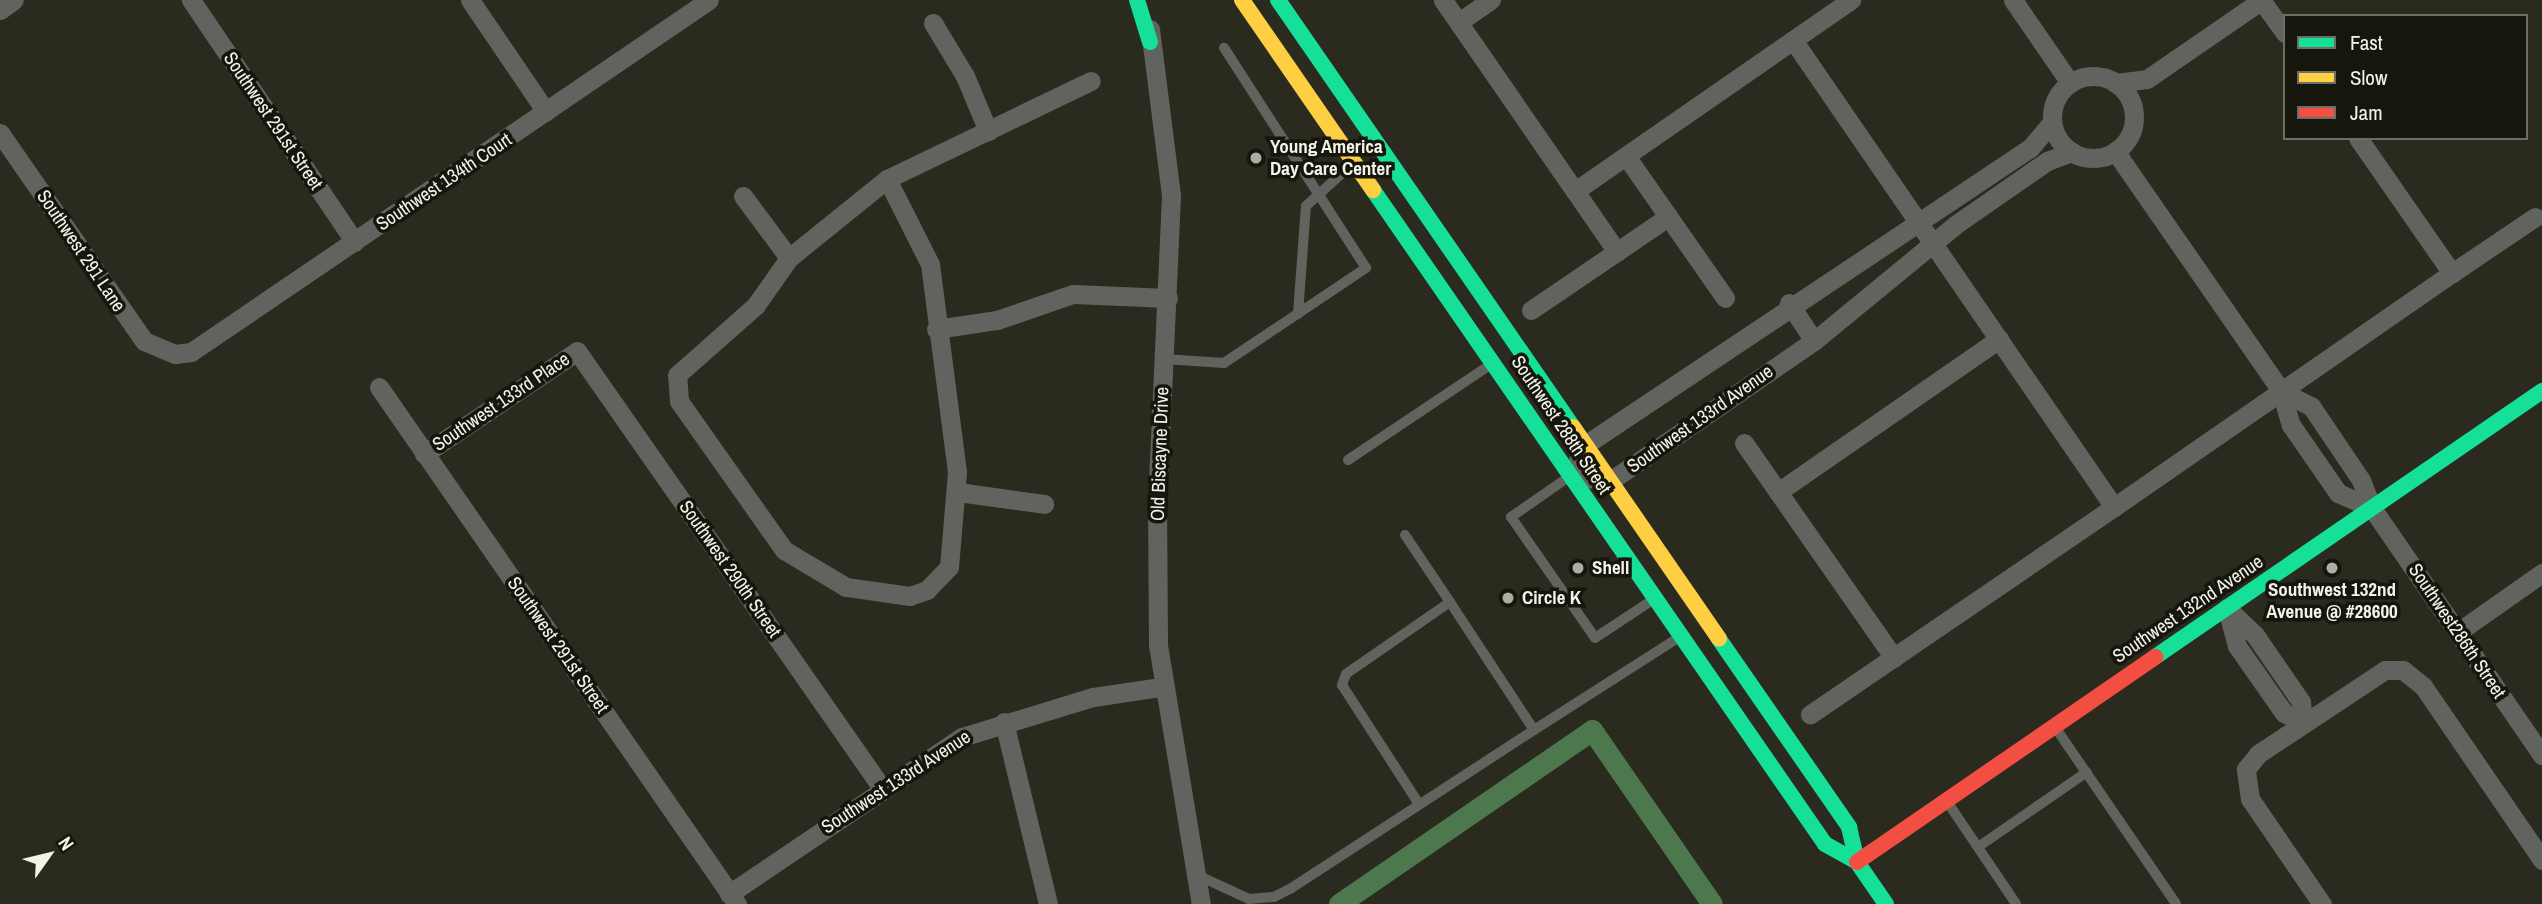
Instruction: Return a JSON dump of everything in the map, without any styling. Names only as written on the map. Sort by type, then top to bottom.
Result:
[{"type":"main road","name":"Southwest 288th Street","points":[[1242,0],[1825,844],[1857,862]]},
{"type":"main road","name":"Southwest 288th Street","points":[[1278,0],[1849,827],[1857,862],[1886,904]]},
{"type":"main road","points":[[1354,162],[1378,145]]},
{"type":"main road","name":"Southwest 132nd Avenue","points":[[1857,862],[2542,391]]},
{"type":"street","points":[[0,10],[14,0]]},
{"type":"street","name":"Southwest 291st Street","points":[[191,0],[355,242]]},
{"type":"street","points":[[470,0],[547,112]]},
{"type":"street","name":"Southwest 134th Court","points":[[174,354],[208,344],[709,0]]},
{"type":"street","points":[[1443,0],[1617,252]]},
{"type":"street","points":[[1458,22],[1491,0]]},
{"type":"street","points":[[1575,191],[1851,0]]},
{"type":"street","points":[[2013,0],[2070,83]]},
{"type":"street","points":[[1570,476],[1584,445],[1790,303],[2031,148],[2052,122],[2056,100],[2070,83],[2088,76],[2115,83],[2147,79],[2262,0],[2283,30]]},
{"type":"street","name":"Old Biscayne Drive","points":[[1149,1],[1150,42],[1170,166],[1156,547],[1161,687],[1201,904]]},
{"type":"street","points":[[933,23],[965,76],[988,131]]},
{"type":"street","points":[[1793,40],[2114,507]]},
{"type":"street","points":[[2052,122],[2072,152],[2093,158],[2115,151],[2131,133],[2133,109],[2147,79]]},
{"type":"street","points":[[887,179],[930,264],[958,492],[949,567],[927,590],[910,596],[846,587],[806,566],[762,526],[674,388],[683,368],[756,305],[789,258],[887,179],[1091,81]]},
{"type":"street","points":[[2115,83],[2133,109]]},
{"type":"street","name":"Southwest 291 Lane","points":[[0,133],[134,328],[174,354]]},
{"type":"street","points":[[2359,140],[2452,274]]},
{"type":"street","points":[[2115,151],[2281,391],[2291,425],[2338,493],[2372,508]]},
{"type":"street","name":"Southwest 133rd Avenue","points":[[1570,476],[1610,481],[1814,341],[1934,245],[2047,161],[2072,152]]},
{"type":"street","points":[[1626,156],[1725,298]]},
{"type":"street","points":[[743,196],[789,258]]},
{"type":"street","points":[[1531,310],[1668,217]]},
{"type":"street","points":[[1810,714],[1894,659],[2535,217]]},
{"type":"street","points":[[936,329],[998,320],[1073,294],[1167,298]]},
{"type":"street","points":[[1790,303],[1814,341]]},
{"type":"street","points":[[1777,492],[1999,339]]},
{"type":"street","name":"Southwest 133rd Place","points":[[424,454],[577,351]]},
{"type":"street","name":"Southwest 290th Street","points":[[577,351],[882,788]]},
{"type":"street","name":"Southwest 291st Street","points":[[379,387],[733,899]]},
{"type":"street","name":"Southwest286th Street","points":[[2281,391],[2311,407],[2361,480],[2372,508],[2542,755]]},
{"type":"street","points":[[1744,443],[1894,659]]},
{"type":"street","points":[[958,492],[1044,504]]},
{"type":"street","points":[[2458,632],[2542,573]]},
{"type":"street","points":[[2227,608],[2237,646],[2284,713],[2303,723]]},
{"type":"street","points":[[2322,904],[2245,782],[2253,758],[2378,673],[2408,673],[2542,860]]},
{"type":"street","name":"Southwest 133rd Avenue","points":[[733,899],[882,788],[946,746],[1004,722],[1093,697],[1161,687]]},
{"type":"street","points":[[1004,722],[1048,904]]},
{"type":"lane","points":[[1164,359],[1224,363],[1366,268],[1314,192],[1224,48]]},
{"type":"lane","points":[[1298,313],[1306,206],[1314,192],[1354,162]]},
{"type":"lane","points":[[1349,460],[1493,362]]},
{"type":"lane","points":[[1570,476],[1511,517],[1526,539],[1595,638],[1655,598]]},
{"type":"lane","points":[[1405,535],[1534,730]]},
{"type":"lane","points":[[1419,804],[1342,685],[1346,674],[1450,602]]},
{"type":"lane","points":[[1195,874],[1249,899],[1274,897],[1681,636]]},
{"type":"lane","points":[[2055,726],[2176,904]]},
{"type":"lane","points":[[1978,847],[2087,772]]},
{"type":"lane","points":[[1947,801],[2016,904]]},
{"type":"waterway","points":[[1339,904],[1592,730],[1712,904]]},
{"type":"traffic: fast","points":[[1137,0],[1150,42]]},
{"type":"traffic: fast","points":[[1278,0],[1573,427]]},
{"type":"traffic: fast","points":[[1373,190],[1825,844],[1857,862]]},
{"type":"traffic: fast","points":[[2155,657],[2542,391]]},
{"type":"traffic: fast","points":[[1719,639],[1849,827],[1857,862],[1886,904]]},
{"type":"traffic: slow","points":[[1242,0],[1373,190]]},
{"type":"traffic: slow","points":[[1573,427],[1719,639]]},
{"type":"traffic: jam","points":[[1857,862],[2155,657]]},
{"type":"place","name":"Young America Day Care Center","points":[[1256,158]]},
{"type":"place","name":"Shell","points":[[1578,568]]},
{"type":"place","name":"Southwest 132nd Avenue @ #28600","points":[[2332,568]]},
{"type":"place","name":"Circle K","points":[[1508,598]]}]
